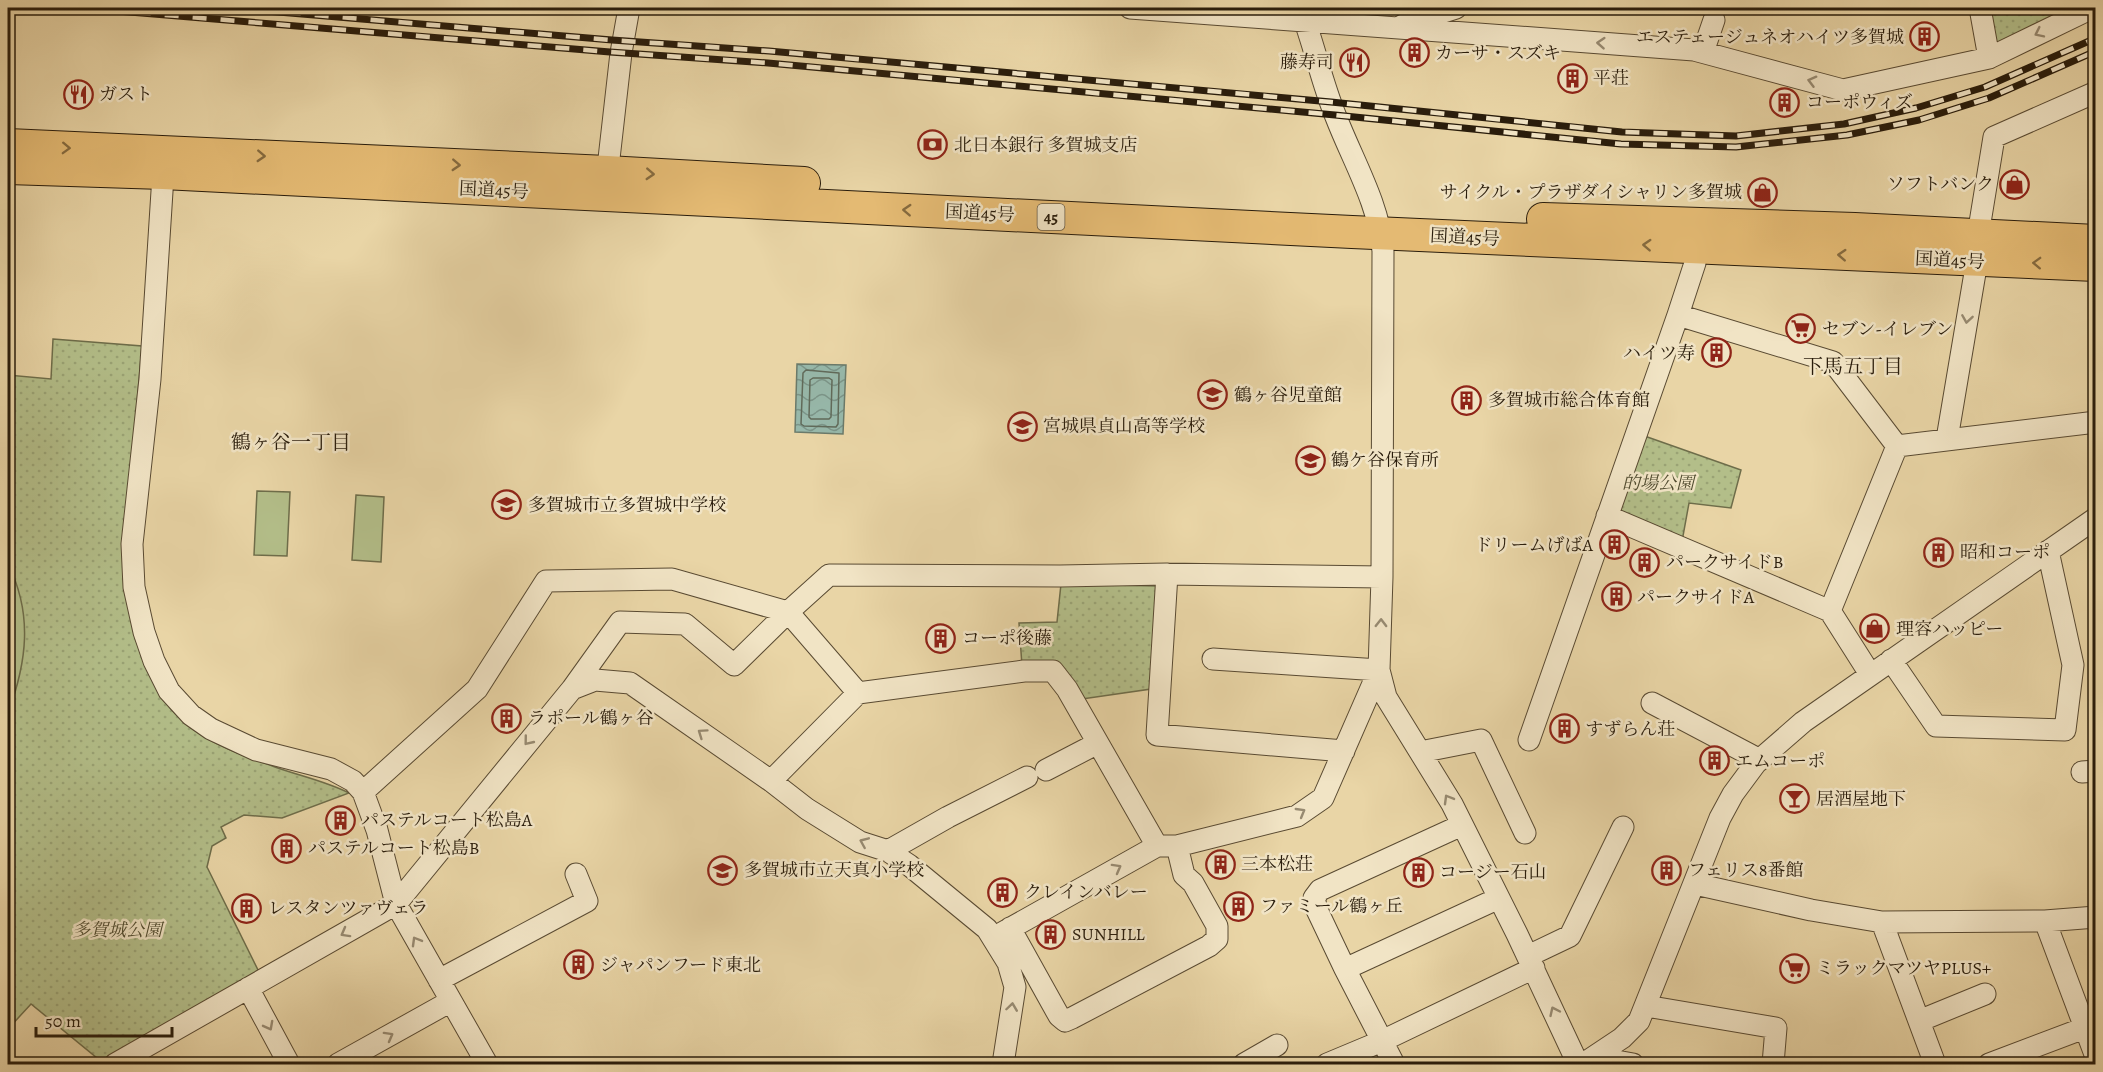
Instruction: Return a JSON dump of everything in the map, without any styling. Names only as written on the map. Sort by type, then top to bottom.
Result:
[{"type":"highway","name":"国道45号","points":[[8,145],[164,162],[1379,224],[1978,248],[2096,265]]},
{"type":"highway","name":"国道45号","points":[[8,168],[164,162]]},
{"type":"highway","name":"国道45号","points":[[1978,248],[2096,241]]},
{"type":"street","points":[[606,183],[621,53],[629,8]]},
{"type":"street","points":[[1130,8],[1307,12],[1394,28],[1703,52],[1843,90],[1989,58],[2092,8]]},
{"type":"street","points":[[1394,28],[1456,8]]},
{"type":"street","points":[[1980,8],[1989,58]]},
{"type":"street","points":[[1307,12],[1335,115],[1379,224],[1383,251],[1382,577],[1379,670],[1386,697],[1452,804],[1531,962],[1578,1065]]},
{"type":"street","points":[[1703,52],[1714,20]]},
{"type":"street","points":[[1947,439],[1994,137],[2096,92]]},
{"type":"street","points":[[164,162],[150,379],[132,544],[134,587],[144,632],[154,662],[170,691],[191,715],[211,729],[256,750],[331,769],[353,781],[363,792],[377,830],[396,904],[487,1065]]},
{"type":"street","points":[[1529,740],[1678,315],[1695,263],[1698,236]]},
{"type":"street","points":[[1678,315],[1833,362],[1897,446]]},
{"type":"street","points":[[1897,446],[2096,422]]},
{"type":"street","points":[[1830,610],[1897,446]]},
{"type":"street","points":[[1607,516],[1830,610],[1870,674]]},
{"type":"street","points":[[1583,1065],[1622,1038],[1639,1021],[1720,818],[1733,794],[1760,760],[1803,722],[2096,518]]},
{"type":"street","points":[[1891,660],[1935,726],[2065,730],[2073,665],[2048,551]]},
{"type":"street","points":[[115,1065],[396,904],[572,689],[620,622],[685,624],[734,665],[829,575],[1167,574],[1382,577]]},
{"type":"street","points":[[1167,574],[1157,735],[1344,751]]},
{"type":"street","points":[[363,792],[477,689],[546,581],[672,579],[788,612],[858,693]]},
{"type":"street","points":[[1213,659],[1379,670]]},
{"type":"street","points":[[1001,933],[1167,846],[1298,816],[1323,798],[1379,670]]},
{"type":"street","points":[[572,689],[595,680],[630,683],[771,781],[807,809],[860,842],[888,851],[909,865],[987,929],[1001,933],[1059,1016],[1065,1021],[1209,946],[1217,939],[1216,926],[1193,883],[1184,874],[1098,743],[1067,689],[1053,672],[1024,671],[858,693],[771,781]]},
{"type":"street","points":[[1652,703],[1760,760]]},
{"type":"street","points":[[1420,752],[1481,740],[1525,833]]},
{"type":"street","points":[[888,851],[1098,743]]},
{"type":"street","points":[[1394,1065],[1345,969],[1317,910],[1314,898],[1320,890],[1462,825]]},
{"type":"street","points":[[1327,1065],[1382,1041],[1531,962],[1570,936],[1623,827]]},
{"type":"street","points":[[439,980],[587,901],[576,874]]},
{"type":"street","points":[[1695,884],[1811,910],[1882,922],[2045,921],[2096,917]]},
{"type":"street","points":[[1345,969],[1499,898]]},
{"type":"street","points":[[2045,921],[2090,1026],[2096,1057]]},
{"type":"street","points":[[1882,922],[1935,1065]]},
{"type":"street","points":[[1001,933],[1015,987],[1003,1065]]},
{"type":"street","points":[[248,988],[289,1065]]},
{"type":"street","points":[[1919,1021],[1984,994]]},
{"type":"street","points":[[338,1065],[451,1001]]},
{"type":"street","points":[[1646,1006],[1776,1028],[1773,1065]]},
{"type":"street","points":[[1989,1065],[2090,1026]]},
{"type":"street","points":[[1244,1065],[1277,1045]]},
{"type":"street","points":[[1604,1052],[1611,1060],[1633,1065]]},
{"type":"green space","points":[[1982,8],[2092,8],[1989,58]]},
{"type":"green space","name":"多賀城公園","points":[[53,339],[142,346],[128,504],[159,694],[184,722],[213,742],[349,793],[282,818],[244,815],[221,827],[226,838],[212,846],[207,867],[260,974],[102,1062],[31,1004],[8,1029],[8,375],[51,379]]},
{"type":"green space","name":"的場公園","points":[[1636,433],[1741,470],[1731,508],[1689,503],[1681,547],[1607,516]]},
{"type":"green space","points":[[257,491],[290,492],[287,556],[254,555]]},
{"type":"green space","points":[[356,495],[384,497],[381,562],[352,560]]},
{"type":"green space","points":[[8,564],[21,601],[24,638],[20,675],[8,713]]},
{"type":"green space","points":[[1061,584],[1158,586],[1151,689],[1082,699],[1022,666],[1019,623],[1057,622]]},
{"type":"water","points":[[797,364],[846,365],[843,434],[795,432]]},
{"type":"railway","points":[[81,8],[768,63],[1335,115],[1621,144],[1736,147],[1847,135],[1919,120],[1989,98],[2096,51]]},
{"type":"railway","points":[[231,8],[769,51],[1331,102],[1622,132],[1736,136],[1844,124],[1916,108],[1985,87],[2096,38]]},
{"type":"place","name":"エステェージュネオハイツ多賀城","points":[[1925,37]]},
{"type":"place","name":"カーサ・スズキ","points":[[1414,53]]},
{"type":"place","name":"藤寿司","points":[[1355,62]]},
{"type":"place","name":"平荘","points":[[1572,78]]},
{"type":"place","name":"ガスト","points":[[78,94]]},
{"type":"place","name":"コーポウィズ","points":[[1785,102]]},
{"type":"place","name":"北日本銀行 多賀城支店","points":[[933,145]]},
{"type":"place","name":"ソフトバンク","points":[[2015,184]]},
{"type":"place","name":"サイクル・プラザダイシャリン多賀城","points":[[1763,192]]},
{"type":"place","name":"セブン-イレブン","points":[[1801,329]]},
{"type":"place","name":"ハイツ寿","points":[[1716,353]]},
{"type":"place","name":"鶴ヶ谷児童館","points":[[1213,395]]},
{"type":"place","name":"多賀城市総合体育館","points":[[1467,400]]},
{"type":"place","name":"宮城県貞山高等学校","points":[[1022,426]]},
{"type":"place","name":"鶴ケ谷保育所","points":[[1310,460]]},
{"type":"place","name":"多賀城市立多賀城中学校","points":[[507,505]]},
{"type":"place","name":"ドリームげばA","points":[[1614,545]]},
{"type":"place","name":"昭和コーポ","points":[[1939,552]]},
{"type":"place","name":"パークサイドB","points":[[1645,562]]},
{"type":"place","name":"パークサイドA","points":[[1616,597]]},
{"type":"place","name":"理容ハッピー","points":[[1875,629]]},
{"type":"place","name":"コーポ後藤","points":[[941,638]]},
{"type":"place","name":"ラポール鶴ヶ谷","points":[[507,718]]},
{"type":"place","name":"すずらん荘","points":[[1564,729]]},
{"type":"place","name":"エムコーポ","points":[[1714,761]]},
{"type":"place","name":"居酒屋地下","points":[[1795,799]]},
{"type":"place","name":"パステルコート松島A","points":[[340,820]]},
{"type":"place","name":"パステルコート松島B","points":[[287,848]]},
{"type":"place","name":"三本松荘","points":[[1220,864]]},
{"type":"place","name":"多賀城市立天真小学校","points":[[723,870]]},
{"type":"place","name":"フェリス8番館","points":[[1667,870]]},
{"type":"place","name":"コージー石山","points":[[1418,872]]},
{"type":"place","name":"クレインバレー","points":[[1003,892]]},
{"type":"place","name":"ファミール鶴ヶ丘","points":[[1239,906]]},
{"type":"place","name":"レスタンツァヴェラ","points":[[247,908]]},
{"type":"place","name":"SUNHILL","points":[[1051,934]]},
{"type":"place","name":"ジャパンフード東北","points":[[579,965]]},
{"type":"place","name":"ミラックマツヤPLUS+","points":[[1795,968]]},
{"type":"district","name":"下馬五丁目","points":[[1853,366]]},
{"type":"district","name":"鶴ヶ谷一丁目","points":[[291,442]]}]
